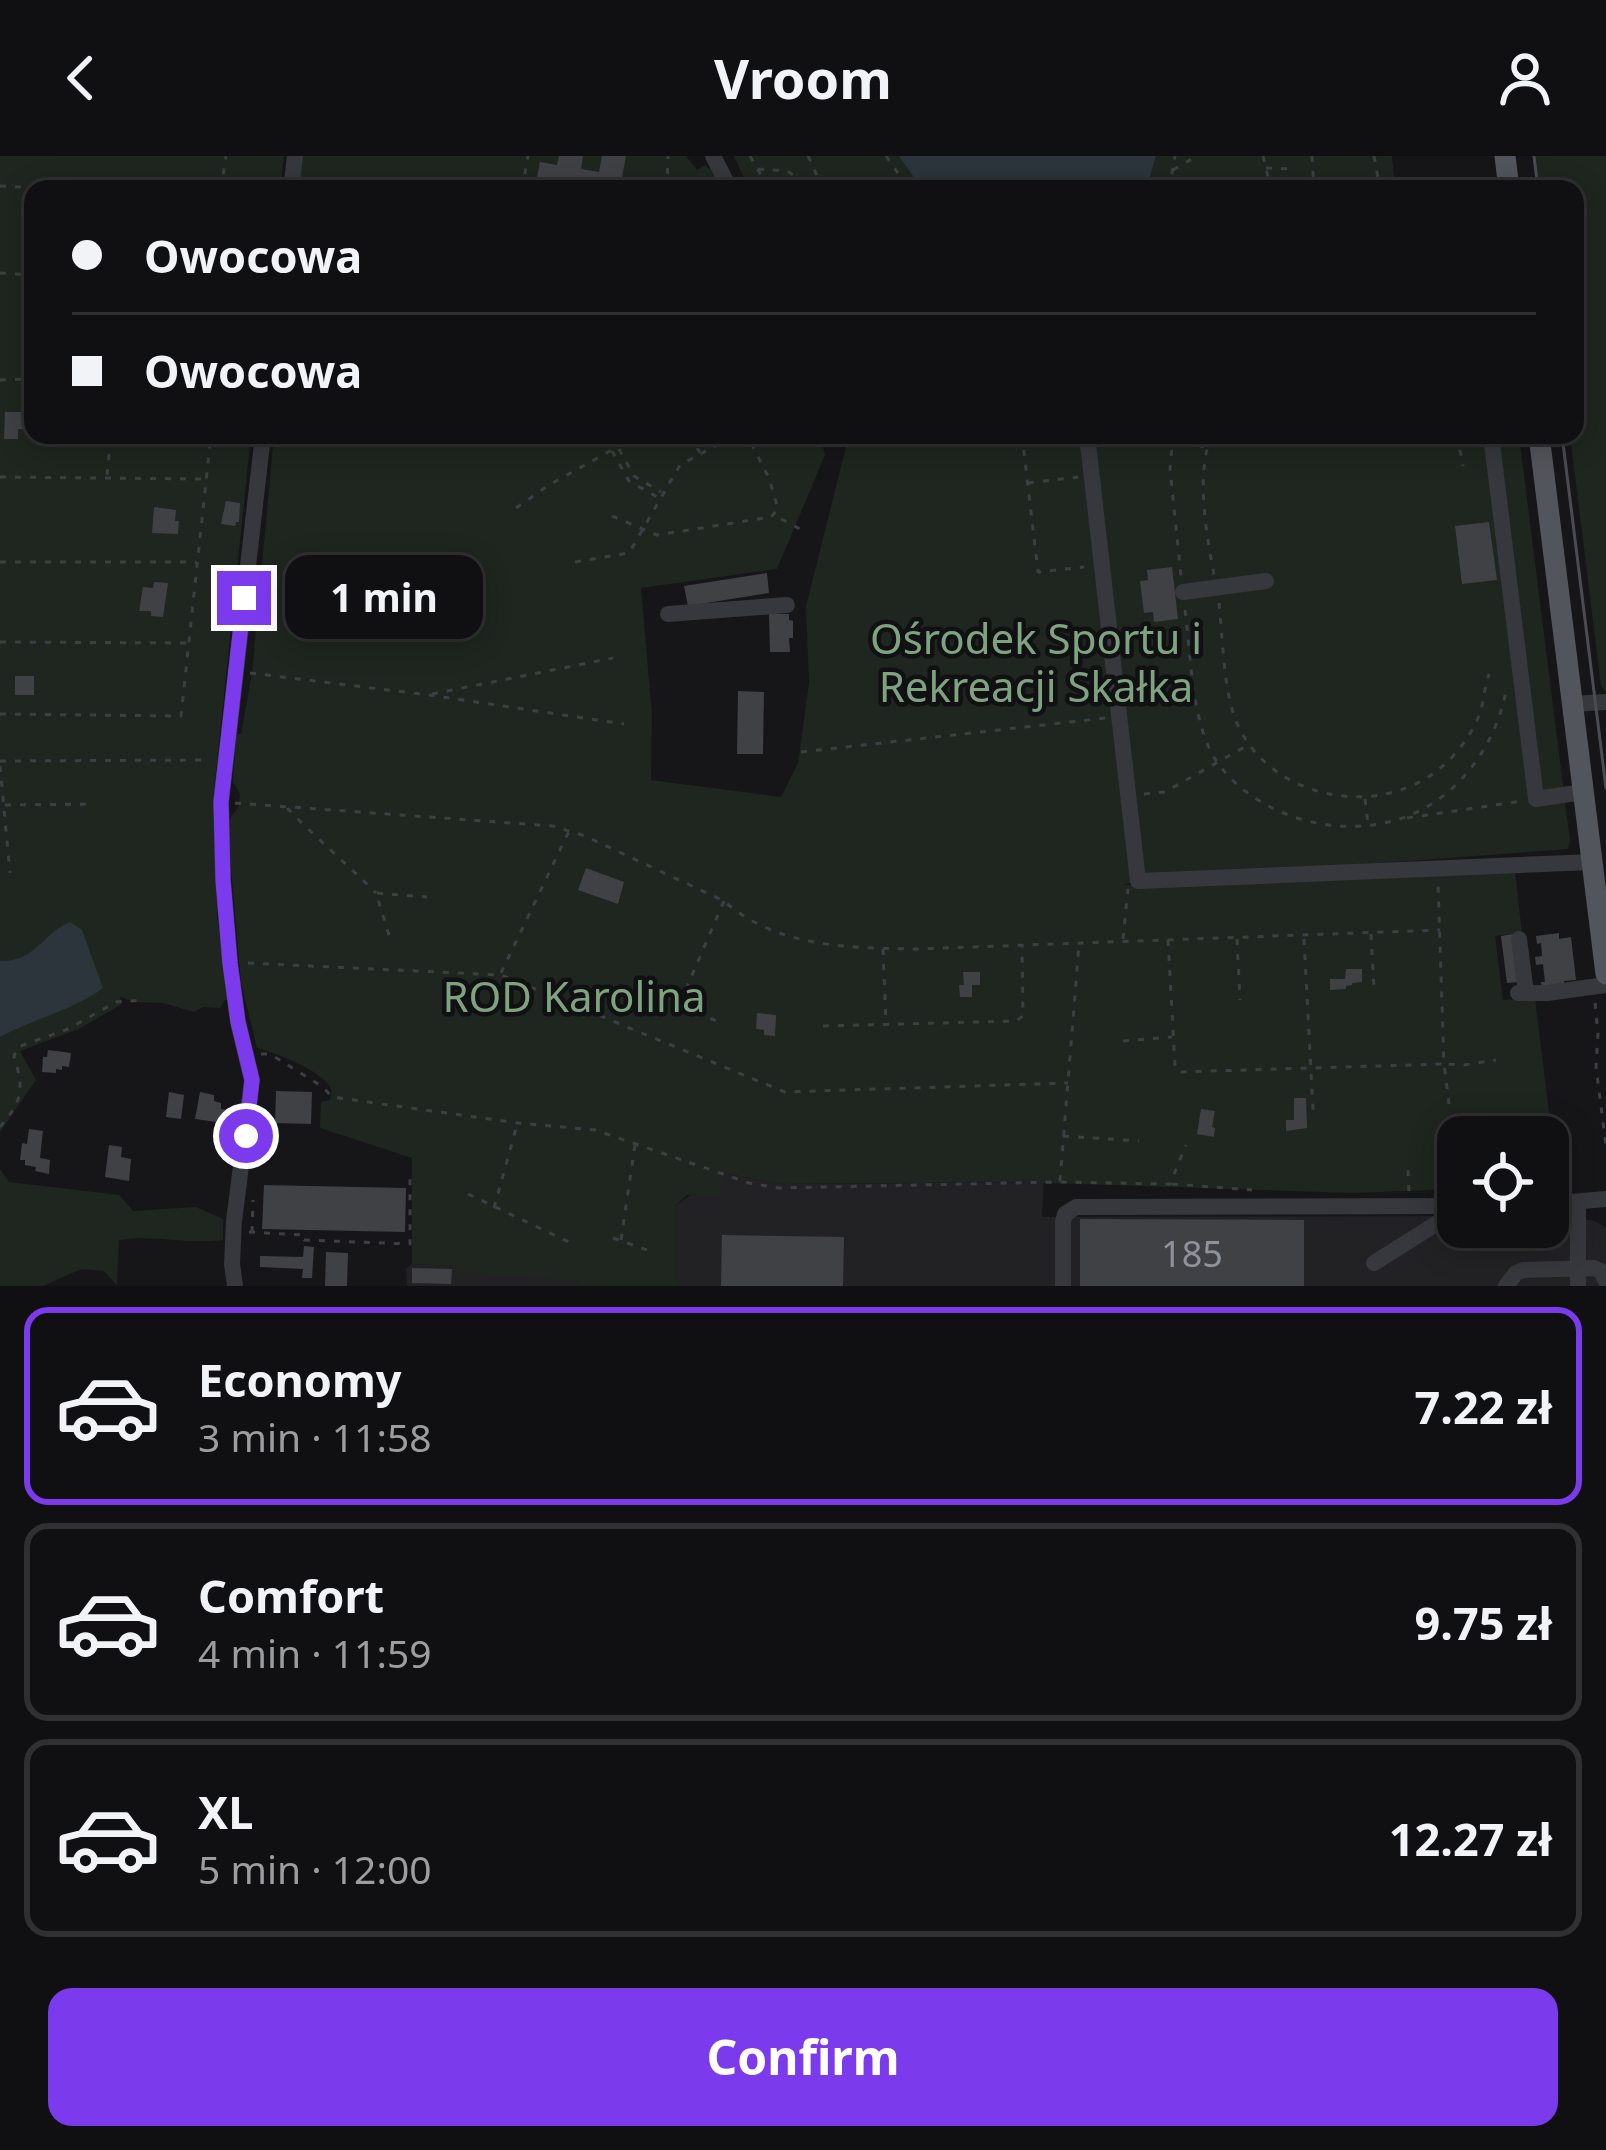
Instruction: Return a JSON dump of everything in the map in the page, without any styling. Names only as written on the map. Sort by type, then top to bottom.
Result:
[{"type":"main road","points":[[1540,444],[1606,974]]},
{"type":"street","points":[[235,1286],[233,1238],[252,1080],[230,963],[221,802],[261,444]]},
{"type":"street","points":[[1088,444],[1138,881],[1592,862]]},
{"type":"street","points":[[1492,444],[1536,799],[1583,792]]},
{"type":"street","points":[[1183,592],[1266,580]]},
{"type":"street","points":[[668,614],[787,604]]},
{"type":"street","points":[[1573,704],[1606,702]]},
{"type":"street","points":[[1519,939],[1522,993],[1606,985]]},
{"type":"street","points":[[1569,1203],[1606,1199]]},
{"type":"street","points":[[1578,1203],[1578,1277]]},
{"type":"street","points":[[1063,1286],[1063,1222],[1065,1214],[1076,1207],[1437,1208]]},
{"type":"street","points":[[1374,1263],[1437,1222]]},
{"type":"street","points":[[1506,1286],[1523,1270],[1578,1277],[1594,1268],[1606,1281]]},
{"type":"path","points":[[750,156],[765,180]]},
{"type":"path","points":[[1171,180],[1175,156]]},
{"type":"path","points":[[1173,170],[1197,156]]},
{"type":"path","points":[[1263,156],[1263,180]]},
{"type":"path","points":[[1264,168],[1292,169]]},
{"type":"path","points":[[758,169],[787,171],[804,180]]},
{"type":"path","points":[[107,478],[110,444]]},
{"type":"path","points":[[0,714],[181,716],[210,444]]},
{"type":"path","points":[[516,508],[624,444]]},
{"type":"path","points":[[695,444],[701,454]]},
{"type":"path","points":[[574,562],[629,553],[680,465],[719,444]]},
{"type":"path","points":[[752,444],[782,519]]},
{"type":"path","points":[[1023,444],[1038,572],[1086,566]]},
{"type":"path","points":[[1172,444],[1170,470],[1198,716],[1218,763],[1253,799],[1319,825],[1350,826],[1536,799]]},
{"type":"path","points":[[1198,444],[1207,447]]},
{"type":"path","points":[[1208,444],[1203,488],[1229,693],[1236,721],[1268,766],[1310,790],[1333,796],[1365,797],[1416,784],[1464,744],[1480,712],[1489,674]]},
{"type":"path","points":[[1459,444],[1463,466]]},
{"type":"path","points":[[615,449],[634,476],[662,496]]},
{"type":"path","points":[[1028,483],[1092,476]]},
{"type":"path","points":[[0,477],[207,479]]},
{"type":"path","points":[[771,517],[778,509]]},
{"type":"path","points":[[612,516],[657,535],[771,517],[802,530]]},
{"type":"path","points":[[0,562],[198,562]]},
{"type":"path","points":[[0,642],[190,643]]},
{"type":"path","points":[[429,694],[613,658]]},
{"type":"path","points":[[236,671],[625,724]]},
{"type":"path","points":[[1403,819],[1459,783],[1485,749],[1501,716],[1507,683]]},
{"type":"path","points":[[801,752],[1119,717]]},
{"type":"path","points":[[1129,795],[1165,792],[1250,744]]},
{"type":"path","points":[[10,873],[0,763],[226,760]]},
{"type":"path","points":[[1365,797],[1368,824]]},
{"type":"path","points":[[221,802],[553,826],[724,901],[738,914],[794,939],[845,947],[1440,930]]},
{"type":"path","points":[[4,805],[93,804]]},
{"type":"path","points":[[284,805],[376,893],[389,934]]},
{"type":"path","points":[[501,975],[569,831]]},
{"type":"path","points":[[1438,869],[1449,1104]]},
{"type":"path","points":[[1123,941],[1128,887],[1138,881]]},
{"type":"path","points":[[376,893],[427,897]]},
{"type":"path","points":[[680,1003],[724,901]]},
{"type":"path","points":[[1371,932],[1374,989]]},
{"type":"path","points":[[1304,935],[1313,1110]]},
{"type":"path","points":[[1237,938],[1240,1000]]},
{"type":"path","points":[[1168,940],[1179,1072],[1464,1065],[1496,1060]]},
{"type":"path","points":[[1060,1183],[1079,943]]},
{"type":"path","points":[[823,1026],[1016,1021],[1023,1016],[1022,945]]},
{"type":"path","points":[[883,948],[886,1025]]},
{"type":"path","points":[[230,963],[501,975],[785,1092],[1068,1083]]},
{"type":"path","points":[[643,985],[721,1023]]},
{"type":"path","points":[[0,1127],[20,1098],[14,1056],[18,1047],[68,1029],[116,1002],[143,1000]]},
{"type":"path","points":[[1123,1041],[1174,1037]]},
{"type":"path","points":[[247,1053],[270,1054],[332,1097],[595,1130],[749,1183],[779,1188],[1170,1184],[1186,1145]]},
{"type":"path","points":[[494,1208],[518,1123]]},
{"type":"path","points":[[1063,1136],[1139,1141]]},
{"type":"path","points":[[621,1240],[635,1143]]},
{"type":"path","points":[[244,1227],[252,1234],[304,1235],[304,1240],[410,1244],[410,1174]]},
{"type":"path","points":[[468,1194],[573,1244]]},
{"type":"path","points":[[613,1238],[650,1251]]},
{"type":"shaded area","points":[[899,156],[1156,156],[1149,180],[916,180]]},
{"type":"shaded area","points":[[70,922],[82,930],[103,988],[0,1037],[0,961],[30,953]]},
{"type":"shaded area","points":[[722,1173],[780,1184],[1044,1182],[1042,1217],[1437,1216],[1437,1248],[1569,1248],[1569,1217],[1606,1228],[1606,1286],[677,1286],[676,1205]]},
{"type":"shaded area","points":[[412,1264],[580,1281],[580,1286],[407,1286],[406,1269]]},
{"type":"green space","points":[[0,156],[284,156],[281,180],[24,180],[24,444],[250,444],[214,791],[217,917],[230,1000],[220,1008],[194,1012],[120,997],[122,1004],[79,1029],[20,1051],[36,1080],[0,1132]]},
{"type":"green space","points":[[300,156],[686,156],[697,170],[706,165],[716,180],[297,180]]},
{"type":"green space","points":[[734,156],[1392,156],[1394,180],[745,180]]},
{"type":"green space","points":[[1535,156],[1606,156],[1606,692],[1601,686],[1571,444],[1584,444],[1584,180],[1538,180]]},
{"type":"green space","points":[[273,444],[822,444],[825,455],[777,569],[641,588],[652,714],[651,780],[781,797],[798,763],[809,683],[806,606],[847,444],[1520,444],[1568,849],[1122,885],[1515,872],[1522,933],[1495,936],[1503,1000],[1535,998],[1549,1116],[1437,1116],[1437,1190],[1353,1193],[1016,1182],[780,1184],[723,1173],[721,1194],[687,1195],[676,1205],[677,1286],[580,1286],[579,1281],[456,1272],[454,1266],[412,1264],[406,1269],[412,1263],[412,1158],[320,1128],[321,1102],[330,1100],[327,1083],[286,1058],[257,1048],[241,982],[227,822],[238,808],[240,794],[233,782],[236,734],[241,734],[252,673]]},
{"type":"green space","points":[[0,1169],[9,1182],[119,1195],[133,1211],[196,1207],[223,1219],[223,1240],[119,1240],[117,1285],[104,1271],[81,1269],[43,1286],[0,1286]]},
{"type":"building","points":[[559,156],[583,156],[581,169],[599,172],[602,156],[626,156],[622,177],[636,180],[536,180],[540,162],[557,165]]},
{"type":"building","points":[[5,412],[24,412],[24,429],[18,429],[18,439],[4,439]]},
{"type":"building","points":[[226,501],[240,503],[235,526],[221,524]]},
{"type":"building","points":[[154,507],[176,510],[178,534],[152,533]]},
{"type":"building","points":[[1489,522],[1497,580],[1462,584],[1455,526]]},
{"type":"building","points":[[1172,567],[1178,619],[1154,622],[1153,612],[1144,613],[1140,581],[1148,580],[1147,570]]},
{"type":"building","points":[[767,573],[769,593],[688,606],[684,586]]},
{"type":"building","points":[[154,582],[168,583],[163,617],[139,611],[143,587],[153,588]]},
{"type":"building","points":[[213,585],[228,587],[223,615],[211,614]]},
{"type":"building","points":[[769,614],[789,614],[793,621],[790,652],[770,652]]},
{"type":"building","points":[[15,676],[34,676],[34,695],[15,695]]},
{"type":"building","points":[[738,691],[764,692],[763,754],[737,754]]},
{"type":"building","points":[[586,868],[624,882],[618,904],[578,890]]},
{"type":"building","points":[[1559,933],[1559,939],[1571,937],[1576,980],[1564,981],[1565,987],[1542,989],[1543,964],[1536,965],[1535,957],[1542,956],[1541,943],[1537,944],[1536,936]]},
{"type":"building","points":[[1513,934],[1518,982],[1507,983],[1501,936]]},
{"type":"building","points":[[1346,969],[1362,969],[1362,982],[1330,990],[1330,979],[1345,979]]},
{"type":"building","points":[[963,972],[980,972],[980,985],[972,985],[972,997],[960,997]]},
{"type":"building","points":[[757,1013],[776,1015],[775,1036],[756,1029]]},
{"type":"building","points":[[48,1050],[71,1053],[69,1067],[42,1072]]},
{"type":"building","points":[[276,1091],[312,1092],[311,1124],[275,1123]]},
{"type":"building","points":[[169,1092],[184,1095],[181,1119],[166,1117]]},
{"type":"building","points":[[200,1092],[214,1095],[221,1109],[228,1110],[226,1132],[214,1130],[216,1122],[195,1119]]},
{"type":"building","points":[[1294,1098],[1306,1098],[1307,1128],[1286,1131],[1286,1120],[1294,1120]]},
{"type":"building","points":[[1201,1109],[1215,1111],[1214,1137],[1197,1134]]},
{"type":"building","points":[[29,1129],[43,1131],[40,1158],[50,1160],[49,1174],[20,1160]]},
{"type":"building","points":[[109,1145],[122,1147],[121,1157],[131,1159],[129,1181],[105,1177]]},
{"type":"building","points":[[264,1185],[406,1188],[405,1232],[262,1229]]},
{"type":"building","points":[[1080,1219],[1304,1220],[1304,1286],[1080,1286]]},
{"type":"building","points":[[722,1235],[844,1237],[843,1286],[721,1286]]},
{"type":"building","points":[[304,1246],[314,1247],[312,1278],[302,1278],[303,1269],[260,1267],[260,1256],[303,1257]]},
{"type":"building","points":[[326,1252],[348,1253],[347,1286],[325,1286]]},
{"type":"building","points":[[412,1268],[452,1269],[451,1284],[412,1283]]},
{"type":"tram line","points":[[1534,156],[1537,180]]},
{"type":"tram line","points":[[1563,444],[1606,788]]},
{"type":"route","points":[[244,598],[221,802],[230,963],[252,1080],[246,1136]]},
{"type":"park label","name":"Ośrodek Sportu i Rekreacji Skałka","points":[[1036,661]]},
{"type":"park label","name":"ROD Karolina","points":[[574,995]]}]
